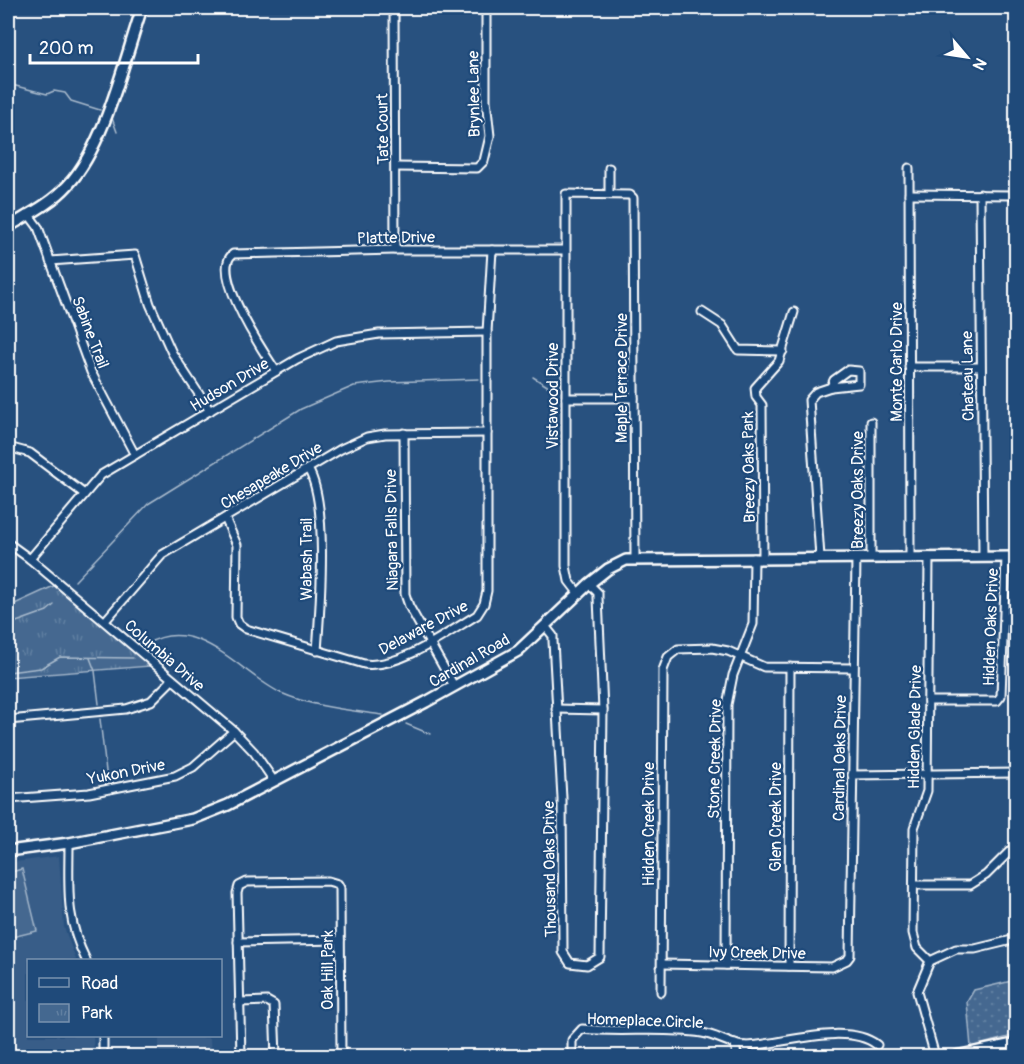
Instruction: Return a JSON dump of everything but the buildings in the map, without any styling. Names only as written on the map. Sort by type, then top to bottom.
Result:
[{"type":"main road","points":[[958,1056],[1017,1044]]},
{"type":"street","points":[[8,227],[66,187],[88,159],[142,8]]},
{"type":"street","name":"Tate Court","points":[[394,8],[395,250]]},
{"type":"street","name":"Brynlee Lane","points":[[396,167],[477,168],[484,161],[490,126],[486,100],[486,8]]},
{"type":"street","points":[[609,168],[609,194]]},
{"type":"street","name":"Monte Carlo Drive","points":[[909,168],[910,557]]},
{"type":"street","name":"Vistawood Drive","points":[[579,594],[569,581],[566,566],[566,194],[609,194]]},
{"type":"street","name":"Maple Terrace Drive","points":[[609,194],[633,197],[635,558]]},
{"type":"street","points":[[909,194],[1012,195]]},
{"type":"street","name":"Chateau Lane","points":[[980,194],[983,557]]},
{"type":"street","name":"Sabine Trail","points":[[28,215],[38,227],[91,372],[135,455]]},
{"type":"street","name":"Platte Drive","points":[[276,371],[233,296],[227,267],[229,256],[233,254],[395,250],[565,250]]},
{"type":"street","name":"Delaware Drive","points":[[225,518],[237,545],[236,617],[238,624],[246,629],[317,651],[378,666],[394,661],[477,615],[486,598],[487,332],[492,250]]},
{"type":"street","points":[[50,261],[135,255],[150,304],[172,353],[210,411]]},
{"type":"street","points":[[702,312],[722,325],[738,350],[783,351]]},
{"type":"street","name":"Breezy Oaks Park","points":[[759,558],[762,405],[756,397],[755,388],[760,380],[775,368],[783,351],[794,312]]},
{"type":"street","name":"Hudson Drive","points":[[30,559],[83,493],[101,475],[316,349],[357,337],[379,334],[487,332]]},
{"type":"street","points":[[909,367],[980,367]]},
{"type":"street","points":[[820,557],[809,400],[816,392],[831,387]]},
{"type":"street","points":[[566,398],[634,398]]},
{"type":"street","name":"Breezy Oaks Drive","points":[[871,422],[871,557]]},
{"type":"street","name":"Chesapeake Drive","points":[[105,621],[162,555],[367,437],[404,433],[487,433]]},
{"type":"street","name":"Niagara Falls Drive","points":[[404,433],[405,594],[409,606],[454,686]]},
{"type":"street","points":[[8,447],[30,453],[83,493]]},
{"type":"street","name":"Wabash Trail","points":[[308,469],[316,486],[320,512],[317,651]]},
{"type":"street","name":"Columbia Drive","points":[[8,543],[105,621],[234,731],[254,752],[274,781]]},
{"type":"street","name":"Hidden Glade Drive","points":[[929,557],[928,774],[927,791],[914,828],[913,933],[918,948],[930,961]]},
{"type":"street","name":"Cardinal Road","points":[[8,851],[69,843],[204,816],[518,651],[608,568],[635,558],[1011,557]]},
{"type":"street","name":"Hidden Oaks Drive","points":[[928,702],[993,702],[1001,696],[1011,557]]},
{"type":"street","name":"Stone Creek Drive","points":[[726,965],[727,705],[733,675],[753,624],[759,558]]},
{"type":"street","name":"Cardinal Oaks Drive","points":[[848,958],[856,558]]},
{"type":"street","name":"Thousand Oaks Drive","points":[[545,626],[553,636],[562,798],[563,952],[570,963],[577,966],[587,965],[600,957],[603,710],[598,593],[589,584]]},
{"type":"street","name":"Hidden Creek Drive","points":[[661,992],[663,670],[668,657],[678,649],[712,648],[728,651],[741,657]]},
{"type":"street","points":[[741,657],[764,667],[853,668]]},
{"type":"street","name":"Glen Creek Drive","points":[[789,966],[790,668]]},
{"type":"street","points":[[8,720],[126,709],[150,701],[172,680]]},
{"type":"street","points":[[556,709],[603,710]]},
{"type":"street","name":"Yukon Drive","points":[[8,800],[89,793],[175,776],[194,767],[234,731]]},
{"type":"street","points":[[852,775],[1017,773]]},
{"type":"street","points":[[69,843],[69,911],[74,937],[85,959]]},
{"type":"street","points":[[914,885],[970,885],[986,875],[1017,845]]},
{"type":"street","name":"Oak Hill Park","points":[[238,942],[237,893],[239,885],[247,882],[328,881],[338,884],[341,1056]]},
{"type":"street","points":[[935,1056],[918,992],[930,961],[956,949],[975,949],[1017,939]]},
{"type":"street","points":[[241,1056],[238,942],[340,940]]},
{"type":"street","name":"Ivy Creek Drive","points":[[662,964],[832,967],[848,958]]},
{"type":"street","points":[[239,1002],[267,1001],[274,1005],[276,1056]]},
{"type":"street","name":"Homeplace Circle","points":[[572,1056],[572,1041],[582,1029],[703,1033],[745,1046],[818,1035],[868,1038],[877,1045]]},
{"type":"street","points":[[102,1037],[103,1056]]},
{"type":"street","points":[[735,1044],[737,1056]]},
{"type":"street","points":[[745,1046],[747,1056]]},
{"type":"shaded area","points":[[59,856],[64,927],[76,959],[27,959],[27,1037],[93,1037],[94,1056],[8,1056],[8,863]]},
{"type":"shaded area","points":[[159,1038],[210,1038],[211,1056],[159,1056]]},
{"type":"green space","points":[[56,585],[151,666],[8,677],[8,607]]},
{"type":"green space","points":[[22,869],[37,931],[8,938],[8,873]]},
{"type":"green space","points":[[1016,980],[1016,1035],[971,1047],[967,1002],[974,990]]},
{"type":"waterway","points":[[8,84],[47,94],[54,91],[65,93],[71,101],[100,110]]},
{"type":"waterway","points":[[112,118],[117,132]]},
{"type":"waterway","points":[[533,377],[552,389]]},
{"type":"waterway","points":[[75,581],[148,504],[301,409],[354,386],[389,382],[479,379]]},
{"type":"waterway","points":[[8,625],[47,611],[54,605]]},
{"type":"waterway","points":[[147,644],[166,636],[184,636],[201,641],[218,650],[266,684],[293,698],[344,710],[383,715]]},
{"type":"waterway","points":[[8,672],[41,668],[60,657],[133,658]]},
{"type":"waterway","points":[[90,658],[95,671],[99,704]]},
{"type":"waterway","points":[[100,719],[107,780]]},
{"type":"waterway","points":[[406,724],[430,734]]}]
